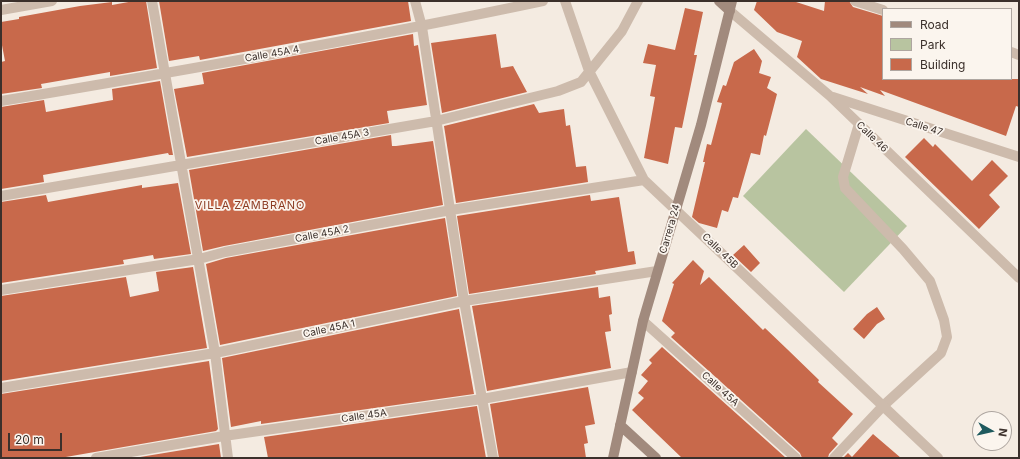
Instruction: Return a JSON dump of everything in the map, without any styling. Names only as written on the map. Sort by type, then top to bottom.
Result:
[{"type":"street","points":[[1,10],[52,1]]},
{"type":"street","points":[[152,1],[215,353],[224,436],[228,458]]},
{"type":"street","points":[[415,1],[422,27],[464,301],[493,458]]},
{"type":"street","name":"Calle 45A 4","points":[[1,101],[422,27],[543,1]]},
{"type":"street","name":"Calle 45B","points":[[565,1],[589,71],[644,180],[938,458]]},
{"type":"street","name":"Calle 45A 3","points":[[1,196],[436,121],[558,91],[581,82],[622,31],[638,1]]},
{"type":"street","name":"Calle 46","points":[[720,1],[731,6],[830,96],[1019,278]]},
{"type":"street","points":[[855,1],[882,10]]},
{"type":"street","name":"Carrera 24","points":[[613,458],[643,321],[675,209],[701,126],[731,6]]},
{"type":"street","name":"Calle 47","points":[[830,96],[1018,156]]},
{"type":"street","points":[[834,458],[883,406],[941,353],[947,337],[944,320],[930,281],[903,248],[845,188],[843,176],[859,124]]},
{"type":"street","name":"Calle 45A 2","points":[[1,290],[199,259],[225,252],[451,210],[644,180]]},
{"type":"street","name":"Calle 45A 1","points":[[1,388],[215,353],[464,301],[657,271]]},
{"type":"street","name":"Calle 45A","points":[[643,321],[796,458]]},
{"type":"street","name":"Calle 45A","points":[[96,458],[224,436],[482,399],[632,372]]},
{"type":"street","points":[[620,425],[656,458]]},
{"type":"green space","points":[[806,129],[907,226],[844,292],[743,196]]},
{"type":"building","points":[[134,1],[146,1],[157,68],[110,76],[110,72],[41,84],[42,88],[1,94],[1,62],[5,61],[1,40],[1,22],[19,19],[19,17],[80,6],[112,2],[112,5]]},
{"type":"building","points":[[159,1],[408,1],[411,21],[200,60],[199,56],[169,61]]},
{"type":"building","points":[[757,1],[793,1],[824,11],[825,1],[849,1],[853,7],[882,16],[882,80],[1019,79],[1019,107],[1016,106],[1006,136],[880,90],[885,96],[860,87],[868,94],[821,79],[797,57],[802,41],[777,32],[754,10]]},
{"type":"building","points":[[685,8],[703,12],[694,55],[697,55],[682,128],[675,127],[668,164],[644,158],[655,97],[650,96],[656,65],[643,63],[648,44],[675,50]]},
{"type":"building","points":[[413,34],[414,46],[418,45],[427,105],[387,111],[389,123],[187,157],[174,89],[204,84],[202,73]]},
{"type":"building","points":[[496,34],[501,68],[513,66],[527,92],[442,113],[431,43]]},
{"type":"building","points":[[754,49],[762,61],[759,73],[771,77],[767,88],[777,94],[766,136],[764,135],[760,155],[751,153],[738,198],[733,197],[728,212],[722,210],[717,228],[699,223],[692,217],[705,162],[703,162],[707,144],[711,145],[722,103],[717,102],[723,85],[726,86],[734,62]]},
{"type":"building","points":[[160,81],[173,155],[169,155],[168,153],[43,175],[44,182],[1,189],[1,107],[44,100],[46,112],[113,100],[112,89]]},
{"type":"building","points":[[534,104],[539,113],[564,109],[566,126],[570,125],[576,167],[586,166],[588,182],[456,203],[444,126]]},
{"type":"building","points":[[391,135],[392,146],[433,141],[443,205],[203,251],[189,170]]},
{"type":"building","points":[[924,138],[933,147],[935,144],[972,181],[992,160],[1008,176],[989,195],[1000,207],[979,229],[905,157]]},
{"type":"building","points":[[178,183],[191,254],[154,259],[153,255],[123,260],[124,264],[1,283],[1,202],[46,195],[48,202],[142,185],[142,188]]},
{"type":"building","points":[[590,195],[591,201],[619,197],[628,252],[634,251],[636,264],[595,271],[596,274],[469,294],[457,216]]},
{"type":"building","points":[[445,218],[457,296],[220,345],[206,264],[226,258]]},
{"type":"building","points":[[744,245],[760,263],[751,272],[733,255]]},
{"type":"building","points":[[693,260],[704,271],[700,285],[709,277],[763,330],[765,328],[819,380],[818,382],[853,414],[832,438],[838,444],[829,454],[828,458],[802,458],[800,453],[671,337],[675,333],[662,321],[674,284],[672,283]]},
{"type":"building","points":[[193,267],[207,348],[1,381],[1,296],[126,277],[130,297],[159,291],[156,272]]},
{"type":"building","points":[[598,287],[599,298],[610,296],[612,314],[609,315],[611,331],[605,332],[611,368],[487,391],[472,306]]},
{"type":"building","points":[[877,307],[885,319],[877,324],[864,339],[853,329],[867,314]]},
{"type":"building","points":[[459,309],[474,394],[261,424],[261,421],[231,427],[222,358]]},
{"type":"building","points":[[662,347],[786,458],[682,458],[632,410],[644,398],[638,393],[648,381],[641,375],[652,363],[649,360]]},
{"type":"building","points":[[209,361],[218,429],[216,431],[60,458],[1,458],[1,394]]},
{"type":"building","points":[[588,387],[595,424],[585,426],[588,443],[584,444],[586,458],[499,458],[490,404]]},
{"type":"building","points":[[477,406],[486,458],[268,458],[264,437]]},
{"type":"building","points":[[873,434],[901,458],[843,458],[848,453],[852,457]]},
{"type":"building","points":[[219,444],[221,458],[134,458]]},
{"type":"district","name":"VILLA ZAMBRANO","points":[[250,206]]}]
